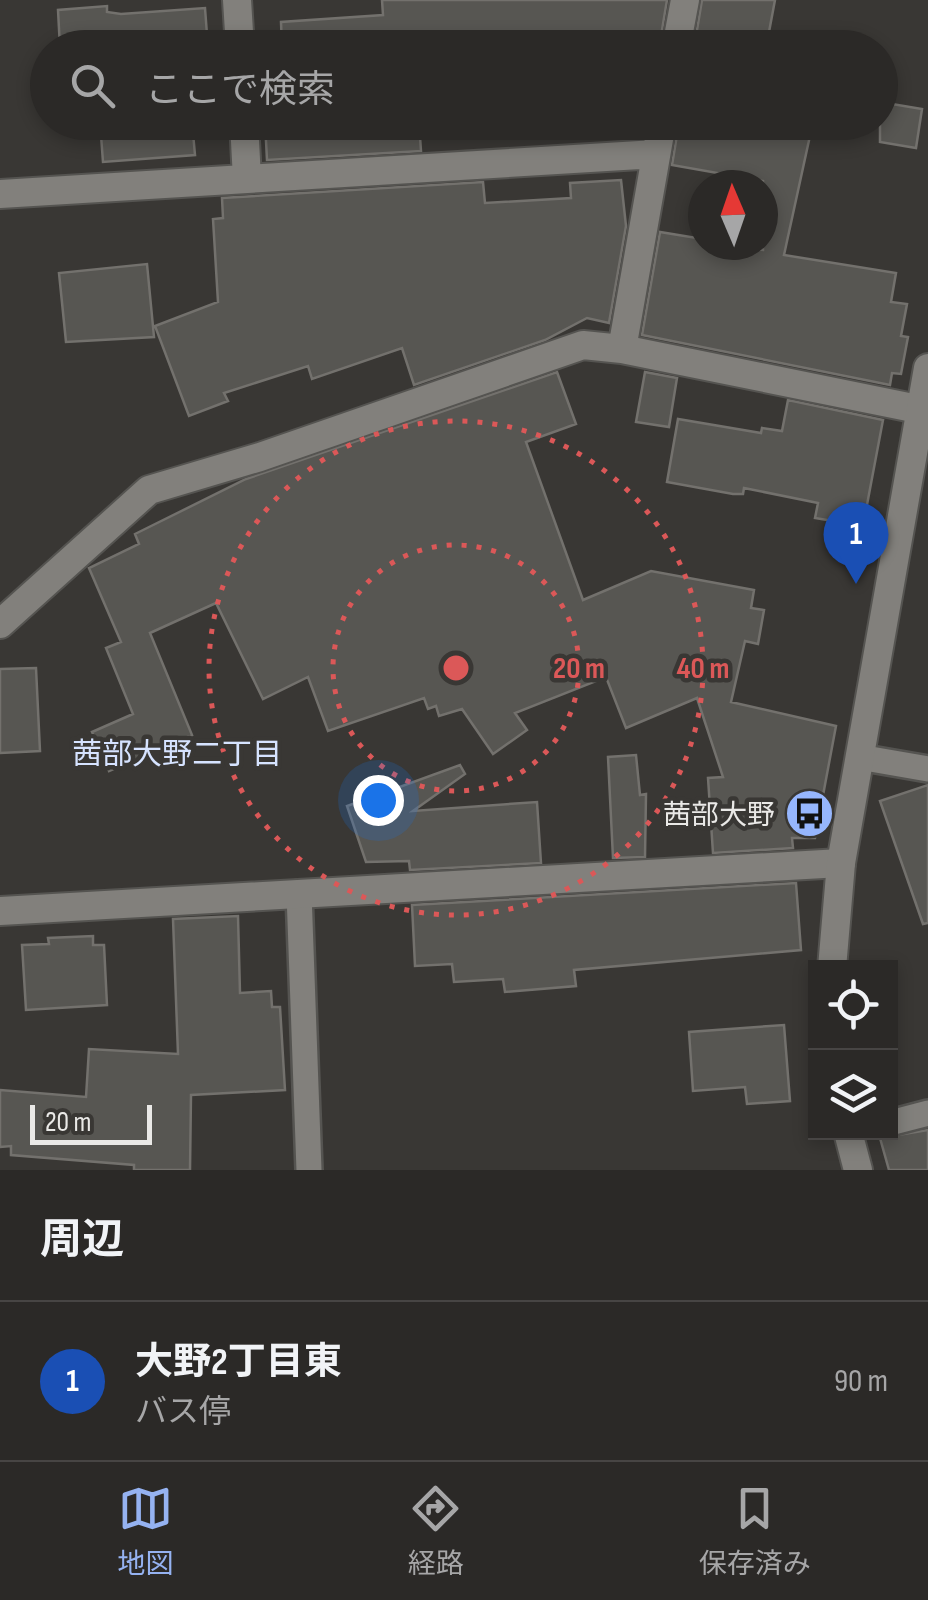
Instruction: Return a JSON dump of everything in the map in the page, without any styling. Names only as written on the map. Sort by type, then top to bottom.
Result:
[{"type":"street","points":[[237,0],[239,30]]},
{"type":"street","points":[[679,30],[685,0]]},
{"type":"street","points":[[245,140],[247,179]]},
{"type":"street","points":[[622,348],[659,140]]},
{"type":"street","points":[[0,194],[656,154]]},
{"type":"street","points":[[0,624],[149,490],[260,457],[583,345],[622,348],[924,410]]},
{"type":"street","points":[[833,960],[841,863],[924,410],[928,368]]},
{"type":"street","points":[[0,912],[841,863]]},
{"type":"street","points":[[851,1140],[858,1170]]},
{"type":"lane","points":[[860,756],[928,769]]},
{"type":"lane","points":[[298,892],[309,1170]]},
{"type":"lane","points":[[898,1121],[928,1113]]},
{"type":"building","points":[[382,0],[667,0],[662,30],[281,30],[281,22],[383,15]]},
{"type":"building","points":[[702,0],[775,0],[769,30],[697,30]]},
{"type":"building","points":[[107,6],[107,12],[121,14],[205,8],[207,30],[59,30],[58,10]]},
{"type":"building","points":[[898,105],[922,109],[916,148],[880,142],[898,140]]},
{"type":"building","points":[[101,140],[194,140],[195,155],[103,162]]},
{"type":"building","points":[[266,140],[420,140],[421,151],[267,160]]},
{"type":"building","points":[[676,140],[809,140],[784,255],[896,273],[891,302],[907,304],[901,336],[908,337],[901,374],[892,373],[890,385],[642,335],[660,232],[688,237],[688,260],[778,260],[778,170],[700,170],[672,165]]},
{"type":"building","points":[[621,180],[626,226],[609,323],[587,318],[545,340],[414,385],[402,348],[312,379],[308,366],[224,393],[228,401],[189,416],[155,326],[218,302],[213,219],[223,218],[222,198],[483,182],[485,203],[571,198],[570,183]]},
{"type":"building","points":[[147,264],[154,337],[66,342],[59,273]]},
{"type":"building","points":[[557,372],[576,424],[526,442],[583,600],[651,571],[754,590],[751,608],[764,610],[758,644],[745,641],[731,702],[836,726],[815,838],[792,838],[793,848],[713,853],[708,778],[723,777],[697,698],[626,728],[606,677],[515,713],[527,730],[493,754],[462,709],[439,716],[436,706],[428,709],[424,698],[328,731],[308,677],[263,699],[216,603],[150,633],[192,735],[109,771],[92,732],[133,714],[106,648],[121,642],[89,568],[139,544],[135,534],[246,479]]},
{"type":"building","points":[[645,372],[677,378],[669,427],[636,422]]},
{"type":"building","points":[[788,400],[883,420],[863,526],[815,518],[818,503],[744,488],[743,494],[733,494],[667,482],[678,419],[761,433],[762,428],[782,431]]},
{"type":"building","points":[[36,668],[40,751],[0,753],[0,669]]},
{"type":"building","points":[[636,755],[640,795],[646,794],[645,857],[613,858],[608,757]]},
{"type":"building","points":[[460,765],[465,774],[413,811],[537,802],[541,863],[410,870],[409,861],[366,862],[347,806]]},
{"type":"building","points":[[928,785],[928,923],[923,924],[880,801]]},
{"type":"building","points":[[796,883],[801,950],[574,970],[576,986],[505,992],[503,979],[454,982],[452,964],[415,966],[412,905]]},
{"type":"building","points":[[238,916],[240,993],[271,991],[272,1007],[280,1007],[285,1090],[191,1095],[190,1170],[134,1170],[134,1165],[11,1155],[11,1146],[0,1147],[0,1090],[86,1097],[89,1049],[178,1054],[173,919]]},
{"type":"building","points":[[93,936],[93,945],[104,945],[107,1005],[26,1010],[22,945],[49,944],[48,938]]},
{"type":"building","points":[[784,1025],[790,1101],[747,1104],[745,1087],[693,1091],[689,1032]]},
{"type":"building","points":[[928,1130],[928,1170],[889,1170],[881,1140],[898,1140],[898,1135]]},
{"type":"place","name":"大野2丁目東","points":[[856,584]]},
{"type":"place","name":"茜部大野","points":[[810,814]]},
{"type":"district","name":"茜部大野二丁目","points":[[177,754]]}]
